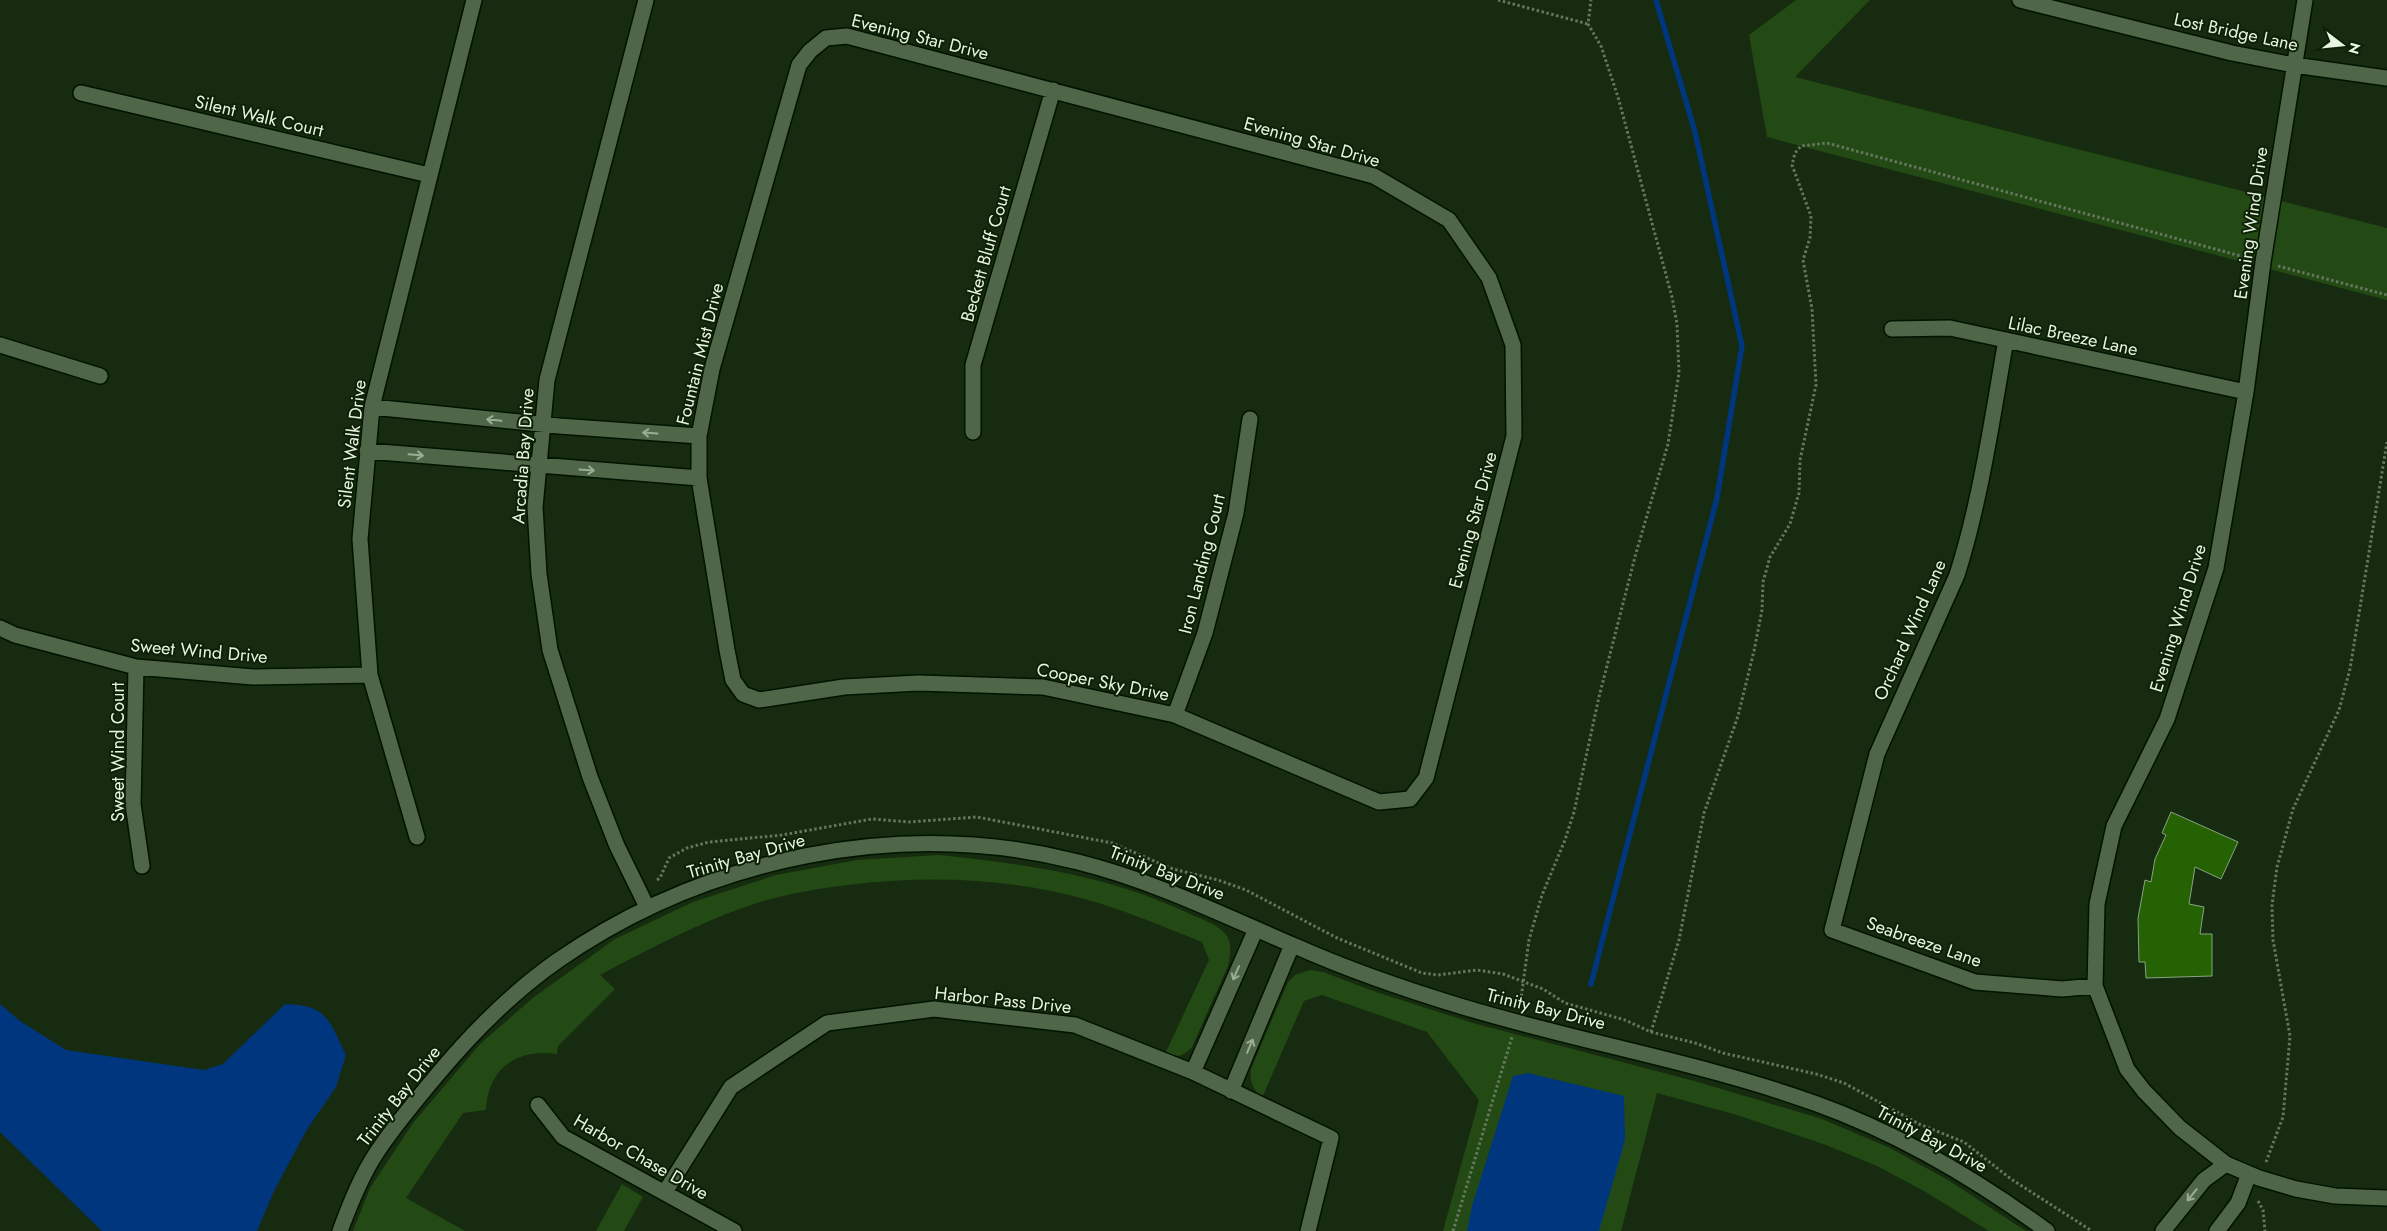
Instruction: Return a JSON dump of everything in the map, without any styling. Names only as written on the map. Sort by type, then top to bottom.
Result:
[{"type":"street","name":"Silent Walk Drive","points":[[417,837],[370,675],[360,539],[372,407],[474,0]]},
{"type":"street","name":"Arcadia Bay Drive","points":[[646,0],[547,380],[535,508],[539,574],[550,650],[590,777],[617,846],[647,908]]},
{"type":"street","name":"Lost Bridge Lane","points":[[2020,0],[2232,53],[2294,65],[2387,78]]},
{"type":"street","name":"Evening Wind Drive","points":[[2305,0],[2263,262],[2246,392],[2216,568],[2167,719],[2114,826],[2097,904],[2095,986],[2133,1076],[2180,1128],[2226,1164],[2254,1176],[2296,1189],[2335,1196],[2387,1198]]},
{"type":"street","name":"Evening Star Drive","points":[[826,38],[848,36],[866,40],[1374,176],[1449,220],[1489,278],[1513,345],[1514,436],[1426,778],[1410,799]]},
{"type":"street","name":"Fountain Mist Drive","points":[[743,694],[733,680],[727,650],[699,478],[699,436],[712,370],[799,65],[810,51],[826,38]]},
{"type":"street","name":"Beckett Bluff Court","points":[[973,432],[973,366],[1052,90]]},
{"type":"street","name":"Silent Walk Court","points":[[81,94],[429,176]]},
{"type":"street","name":"Lilac Breeze Lane","points":[[1892,329],[1950,328],[2246,392]]},
{"type":"street","name":"Orchard Wind Lane","points":[[1832,930],[1877,754],[1957,575],[1966,546],[1974,514],[2006,340]]},
{"type":"street","points":[[0,345],[100,376]]},
{"type":"street","points":[[372,407],[543,425],[699,436]]},
{"type":"street","name":"Iron Landing Court","points":[[1175,715],[1205,633],[1236,513],[1250,419]]},
{"type":"street","points":[[367,451],[699,478]]},
{"type":"street","name":"Sweet Wind Drive","points":[[0,628],[14,635],[136,668],[253,677],[370,675]]},
{"type":"street","name":"Sweet Wind Court","points":[[136,668],[134,804],[142,866]]},
{"type":"street","name":"Cooper Sky Drive","points":[[743,694],[760,700],[844,688],[918,683],[1043,687],[1175,715],[1379,802],[1410,799]]},
{"type":"street","name":"Trinity Bay Drive","points":[[340,1231],[351,1203],[376,1154],[410,1107],[454,1055],[494,1014],[554,964],[603,932],[647,908],[720,880],[772,863],[846,848],[923,843],[1017,850],[1073,860],[1130,876],[1292,945],[1388,983],[1464,1008],[1747,1081],[1820,1105],[1894,1136],[1941,1161],[2009,1203],[2047,1231]]},
{"type":"street","points":[[1192,1072],[1256,929]]},
{"type":"street","name":"Seabreeze Lane","points":[[1832,930],[1975,982],[2062,989],[2095,986]]},
{"type":"street","points":[[1231,1091],[1292,945]]},
{"type":"street","name":"Harbor Pass Drive","points":[[665,1192],[731,1087],[827,1024],[934,1009],[1075,1026],[1192,1072],[1331,1138],[1308,1231]]},
{"type":"street","name":"Harbor Chase Drive","points":[[538,1105],[563,1137],[734,1231]]},
{"type":"street","points":[[2163,1231],[2204,1180],[2226,1164]]},
{"type":"street","points":[[2217,1231],[2238,1203],[2254,1176]]},
{"type":"path","points":[[1498,0],[1588,24]]},
{"type":"path","points":[[1519,1011],[1529,940],[1542,895],[1565,840],[1574,812],[1599,697],[1636,553],[1668,444],[1679,373],[1677,324],[1672,297],[1618,97],[1601,46],[1588,24],[1591,0]]},
{"type":"path","points":[[1651,1032],[1679,940],[1704,813],[1738,716],[1752,660],[1762,610],[1762,582],[1770,557],[1790,524],[1799,494],[1800,460],[1816,385],[1812,309],[1803,260],[1810,238],[1811,216],[1792,165],[1795,153],[1801,146],[1826,143],[2387,295]]},
{"type":"path","points":[[2265,1231],[2263,1210],[2255,1196],[2254,1176],[2278,1136],[2283,1117],[2288,1082],[2290,1036],[2273,940],[2272,905],[2277,867],[2294,809],[2339,710],[2350,669],[2387,442]]},
{"type":"path","points":[[1453,1231],[1512,1036]]},
{"type":"green space","points":[[1796,0],[1870,0],[1795,77],[2387,228],[2387,300],[1767,137],[1749,35]]},
{"type":"green space","points":[[939,855],[1036,867],[1096,880],[1157,900],[1219,928],[1227,936],[1230,943],[1228,966],[1192,1047],[1180,1055],[1165,1054],[1209,960],[1202,942],[1131,914],[1103,904],[1059,893],[1029,887],[969,880],[878,882],[823,888],[785,896],[748,906],[691,929],[600,975],[615,989],[558,1046],[557,1054],[529,1054],[507,1064],[499,1072],[492,1083],[486,1110],[463,1113],[406,1198],[465,1231],[353,1231],[370,1188],[413,1123],[480,1044],[534,997],[615,939],[693,902],[776,875],[857,860]]},
{"type":"green space","points":[[1310,970],[1323,972],[1376,992],[1473,1023],[1698,1082],[1822,1119],[1890,1148],[1948,1180],[2026,1231],[1989,1231],[1924,1191],[1877,1166],[1826,1145],[1737,1115],[1657,1093],[1621,1231],[1443,1231],[1479,1100],[1427,1032],[1322,995],[1304,1001],[1262,1098],[1254,1088],[1251,1081],[1251,1069],[1288,982],[1295,975]]},
{"type":"green space","points":[[622,1184],[643,1197],[624,1231],[596,1231]]},
{"type":"water","points":[[0,1004],[20,1021],[66,1050],[204,1070],[223,1064],[285,1004],[299,1005],[319,1012],[325,1017],[331,1024],[346,1055],[336,1087],[306,1131],[274,1191],[257,1231],[102,1231],[0,1132]]},
{"type":"water","points":[[1528,1073],[1624,1096],[1625,1140],[1599,1231],[1467,1231],[1472,1206],[1513,1076]]},
{"type":"building","points":[[2171,812],[2238,842],[2221,879],[2195,867],[2189,904],[2204,907],[2200,934],[2212,934],[2212,976],[2146,978],[2145,962],[2139,962],[2138,918],[2145,880],[2151,882],[2155,859],[2166,835],[2162,833]]},
{"type":"waterway","points":[[1591,984],[1717,498],[1742,346],[1695,132],[1656,0]]}]
